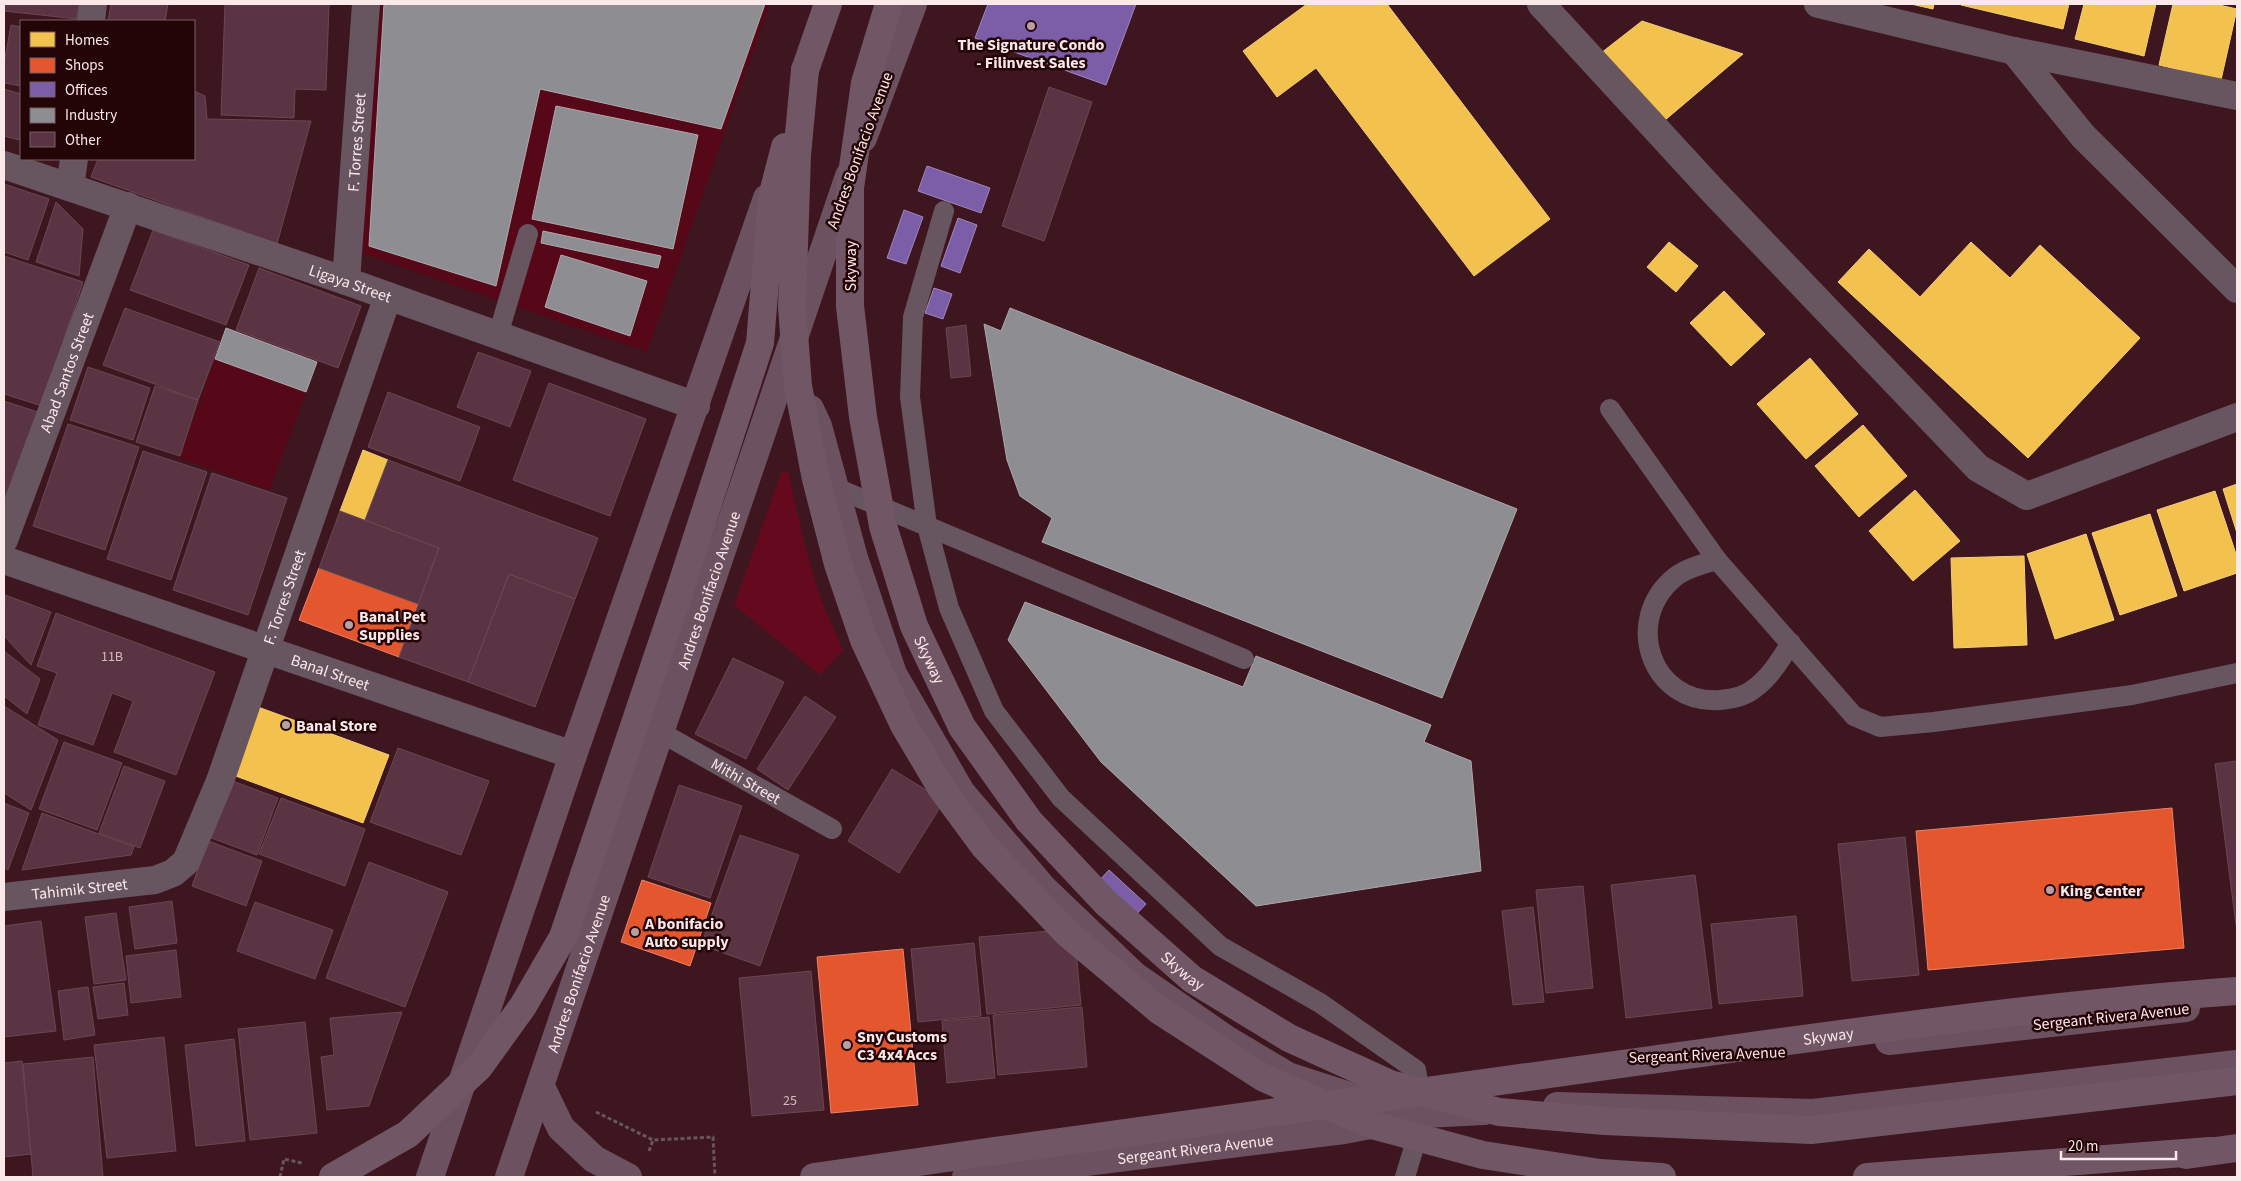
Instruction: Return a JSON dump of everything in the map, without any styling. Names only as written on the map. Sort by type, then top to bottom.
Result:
[{"type":"highway","points":[[333,1177],[408,1134],[479,1067],[523,1006],[563,937],[680,590],[760,343],[772,197],[806,70],[828,4]]},
{"type":"highway","name":"Skyway","points":[[890,4],[864,83],[850,188],[850,306],[863,417],[883,526],[914,626],[962,727],[1029,821],[1106,903],[1192,979],[1289,1038],[1390,1084],[1499,1112],[1605,1122],[1811,1130],[2237,1081]]},
{"type":"highway","points":[[806,70],[796,182],[792,307],[798,386],[816,479],[838,564],[864,640],[904,725],[942,789],[984,846],[1067,933],[1160,1011],[1264,1078],[1372,1125],[1483,1156],[1600,1173],[1662,1177]]},
{"type":"highway","name":"Skyway","points":[[814,1177],[1164,1126],[1860,1032],[2125,999],[2237,991]]},
{"type":"highway","points":[[1867,1177],[2237,1148]]},
{"type":"highway","points":[[2046,1177],[2210,1151]]},
{"type":"main road","points":[[430,1177],[573,755],[696,406],[832,4]]},
{"type":"main road","name":"Andres Bonifacio Avenue","points":[[509,1177],[846,185],[913,4]]},
{"type":"main road","points":[[786,361],[818,426],[854,558],[894,674],[961,792],[1043,888],[1135,976],[1226,1039],[1288,1076],[1359,1099],[1424,1114]]},
{"type":"main road","name":"Sergeant Rivera Avenue","points":[[966,1177],[1344,1130],[1424,1114],[1602,1059],[1801,1050],[2237,1002]]},
{"type":"main road","name":"Sergeant Rivera Avenue","points":[[1424,1114],[1566,1105],[1813,1113],[2237,1064]]},
{"type":"main road","points":[[541,1087],[561,1128],[594,1159],[628,1177]]},
{"type":"main road","points":[[1921,1177],[1990,1172],[2237,1141]]},
{"type":"street","points":[[91,20],[93,4]]},
{"type":"street","name":"F. Torres Street","points":[[346,281],[366,4]]},
{"type":"street","points":[[1541,4],[1712,190],[1978,468],[2027,496],[2237,417]]},
{"type":"street","points":[[1818,4],[2014,51],[2237,96]]},
{"type":"street","points":[[2014,51],[2083,136],[2237,289]]},
{"type":"street","points":[[70,187],[74,160]]},
{"type":"street","name":"Ligaya Street","points":[[4,165],[346,281],[696,406]]},
{"type":"street","name":"Abad Santos Street","points":[[4,540],[128,206]]},
{"type":"street","name":"F. Torres Street","points":[[155,880],[173,873],[186,862],[220,781],[388,296]]},
{"type":"street","name":"Banal Street","points":[[4,560],[573,755]]},
{"type":"street","name":"Tahimik Street","points":[[4,897],[155,880]]},
{"type":"lane","points":[[944,212],[913,317],[910,397],[927,526],[949,608],[994,711],[1061,798],[1220,946],[1320,1003],[1416,1070],[1424,1114],[1405,1177]]},
{"type":"lane","points":[[498,335],[528,234]]},
{"type":"lane","points":[[1610,409],[1717,560],[1854,716],[1880,727],[1934,722],[2132,695],[2237,673]]},
{"type":"lane","points":[[836,488],[1244,659]]},
{"type":"lane","points":[[1717,560],[1697,565],[1676,576],[1659,592],[1649,614],[1647,638],[1653,661],[1666,680],[1685,694],[1709,701],[1732,699],[1754,689],[1766,678],[1791,643]]},
{"type":"lane","name":"Mithi Street","points":[[660,732],[832,829]]},
{"type":"path","points":[[602,1115],[653,1140],[713,1137],[714,1177]]},
{"type":"shaded area","points":[[380,4],[770,4],[647,352],[361,253]]},
{"type":"shaded area","points":[[226,328],[317,362],[270,490],[179,458]]},
{"type":"shaded area","points":[[782,471],[788,472],[805,546],[821,600],[843,650],[820,675],[734,605]]},
{"type":"building: Homes","points":[[1307,4],[1387,4],[1550,219],[1474,276],[1316,68],[1277,97],[1243,51]]},
{"type":"building: Homes","points":[[1911,4],[1934,4],[1933,9]]},
{"type":"building: Homes","points":[[1961,4],[2069,4],[2063,29]]},
{"type":"building: Homes","points":[[2084,4],[2156,4],[2144,56],[2075,39]]},
{"type":"building: Homes","points":[[2173,4],[2215,4],[2237,9],[2221,80],[2159,65]]},
{"type":"building: Homes","points":[[1642,21],[1743,54],[1664,121],[1601,53]]},
{"type":"building: Homes","points":[[1669,242],[1698,266],[1676,292],[1647,267]]},
{"type":"building: Homes","points":[[1971,242],[2010,278],[2040,245],[2140,338],[2028,458],[1838,282],[1869,249],[1920,297]]},
{"type":"building: Homes","points":[[1724,291],[1765,334],[1731,366],[1690,323]]},
{"type":"building: Homes","points":[[1810,358],[1858,414],[1806,459],[1757,404]]},
{"type":"building: Homes","points":[[1863,425],[1907,476],[1859,517],[1815,466]]},
{"type":"building: Homes","points":[[363,450],[388,460],[365,520],[340,511]]},
{"type":"building: Homes","points":[[2237,484],[2237,533],[2223,489]]},
{"type":"building: Homes","points":[[1915,490],[1960,541],[1913,581],[1869,531]]},
{"type":"building: Homes","points":[[2215,491],[2237,557],[2237,573],[2184,591],[2157,510]]},
{"type":"building: Homes","points":[[2150,514],[2177,596],[2120,615],[2092,533]]},
{"type":"building: Homes","points":[[2086,534],[2114,620],[2055,639],[2027,554]]},
{"type":"building: Homes","points":[[2024,556],[2027,645],[1954,648],[1951,558]]},
{"type":"building: Homes","points":[[258,707],[389,755],[363,823],[233,775]]},
{"type":"building: Shops","points":[[319,568],[418,604],[399,657],[299,620]]},
{"type":"building: Shops","name":"King Center","points":[[2172,808],[2184,948],[1928,970],[1916,831]]},
{"type":"building: Shops","points":[[642,880],[711,903],[690,966],[621,942]]},
{"type":"building: Shops","points":[[903,949],[918,1105],[831,1113],[817,957]]},
{"type":"building: Offices","points":[[988,4],[1136,4],[1106,85],[975,38]]},
{"type":"building: Offices","points":[[927,166],[990,188],[981,213],[918,191]]},
{"type":"building: Offices","points":[[904,210],[923,217],[906,264],[887,258]]},
{"type":"building: Offices","points":[[958,218],[977,225],[960,273],[941,266]]},
{"type":"building: Offices","points":[[934,288],[952,294],[943,319],[925,313]]},
{"type":"building: Offices","points":[[1109,870],[1146,904],[1132,919],[1096,884]]},
{"type":"building: Industry","points":[[384,4],[765,4],[721,129],[540,89],[496,286],[369,246]]},
{"type":"building: Industry","points":[[556,106],[698,135],[673,249],[532,219]]},
{"type":"building: Industry","points":[[543,231],[661,256],[658,268],[541,243]]},
{"type":"building: Industry","points":[[561,255],[647,281],[630,336],[545,307]]},
{"type":"building: Industry","points":[[1010,308],[1517,509],[1442,698],[1042,542],[1052,518],[1020,496],[1007,460],[984,324],[1001,331]]},
{"type":"building: Industry","points":[[226,328],[317,362],[306,392],[215,359]]},
{"type":"building: Industry","points":[[1025,602],[1243,687],[1256,656],[1431,725],[1424,742],[1471,761],[1481,871],[1256,906],[1101,762],[1008,640]]},
{"type":"building: Other","points":[[4,4],[79,4],[77,19],[4,11]]},
{"type":"building: Other","points":[[111,4],[168,4],[165,20],[108,20]]},
{"type":"building: Other","points":[[225,4],[329,4],[326,90],[295,89],[294,118],[221,115]]},
{"type":"building: Other","points":[[11,25],[20,27],[20,86],[4,83],[4,64]]},
{"type":"building: Other","points":[[1049,87],[1092,102],[1044,241],[1002,226]]},
{"type":"building: Other","points":[[4,89],[20,94],[20,136],[19,140],[4,136]]},
{"type":"building: Other","points":[[195,91],[205,96],[207,119],[311,121],[277,244],[91,177],[98,160],[195,160]]},
{"type":"building: Other","points":[[4,184],[49,199],[28,260],[4,252]]},
{"type":"building: Other","points":[[56,202],[83,229],[79,276],[36,262]]},
{"type":"building: Other","points":[[153,230],[249,265],[226,325],[130,290]]},
{"type":"building: Other","points":[[4,256],[83,282],[42,406],[4,394]]},
{"type":"building: Other","points":[[259,268],[361,306],[338,368],[236,330]]},
{"type":"building: Other","points":[[125,308],[220,342],[198,400],[103,365]]},
{"type":"building: Other","points":[[966,325],[971,376],[951,378],[946,328]]},
{"type":"building: Other","points":[[478,352],[531,371],[510,427],[457,407]]},
{"type":"building: Other","points":[[88,367],[150,388],[133,440],[70,420]]},
{"type":"building: Other","points":[[549,383],[646,419],[610,516],[513,480]]},
{"type":"building: Other","points":[[155,386],[198,400],[180,456],[136,442]]},
{"type":"building: Other","points":[[388,392],[480,427],[460,481],[368,447]]},
{"type":"building: Other","points":[[4,401],[41,413],[4,518]]},
{"type":"building: Other","points":[[68,424],[139,447],[105,550],[33,526]]},
{"type":"building: Other","points":[[143,451],[207,472],[171,580],[107,559]]},
{"type":"building: Other","points":[[388,460],[598,538],[575,599],[509,574],[468,682],[399,657],[439,548],[365,520]]},
{"type":"building: Other","points":[[212,473],[287,498],[248,615],[173,590]]},
{"type":"building: Other","points":[[340,511],[439,548],[418,604],[319,568]]},
{"type":"building: Other","points":[[509,574],[575,599],[535,707],[468,682]]},
{"type":"building: Other","points":[[5,595],[51,612],[31,665],[4,636]]},
{"type":"building: Other","points":[[56,613],[215,672],[176,775],[114,752],[133,701],[112,693],[93,745],[38,725],[57,673],[37,666]]},
{"type":"building: Other","points":[[4,651],[40,679],[27,714],[4,696]]},
{"type":"building: Other","points":[[733,658],[784,682],[746,759],[695,734]]},
{"type":"building: Other","points":[[805,696],[836,717],[788,790],[757,769]]},
{"type":"building: Other","points":[[4,706],[58,740],[31,810],[4,793]]},
{"type":"building: Other","points":[[64,742],[122,763],[97,830],[39,809]]},
{"type":"building: Other","points":[[398,748],[489,781],[461,855],[370,822]]},
{"type":"building: Other","points":[[2237,761],[2237,932],[2215,764]]},
{"type":"building: Other","points":[[124,766],[165,781],[140,848],[99,833]]},
{"type":"building: Other","points":[[892,769],[944,801],[899,873],[848,841]]},
{"type":"building: Other","points":[[230,780],[278,798],[257,855],[209,837]]},
{"type":"building: Other","points":[[679,785],[742,806],[710,898],[648,877]]},
{"type":"building: Other","points":[[281,798],[365,829],[345,886],[259,854]]},
{"type":"building: Other","points":[[4,803],[29,813],[8,870],[4,868]]},
{"type":"building: Other","points":[[42,813],[134,847],[131,855],[22,870]]},
{"type":"building: Other","points":[[740,835],[799,855],[760,966],[701,945]]},
{"type":"building: Other","points":[[1905,837],[1919,975],[1852,981],[1838,844]]},
{"type":"building: Other","points":[[208,841],[262,861],[246,906],[192,886]]},
{"type":"building: Other","points":[[369,862],[448,892],[405,1007],[326,978]]},
{"type":"building: Other","points":[[1695,875],[1712,1008],[1626,1018],[1611,885]]},
{"type":"building: Other","points":[[1583,886],[1593,988],[1546,993],[1536,890]]},
{"type":"building: Other","points":[[172,901],[177,943],[135,949],[129,907]]},
{"type":"building: Other","points":[[255,902],[333,930],[315,979],[237,951]]},
{"type":"building: Other","points":[[1533,907],[1544,1002],[1513,1005],[1502,911]]},
{"type":"building: Other","points":[[116,913],[126,980],[94,984],[85,917]]},
{"type":"building: Other","points":[[1796,916],[1803,996],[1719,1004],[1711,924]]},
{"type":"building: Other","points":[[41,921],[56,1031],[4,1037],[4,926]]},
{"type":"building: Other","points":[[1074,929],[1081,1005],[987,1014],[979,937]]},
{"type":"building: Other","points":[[974,943],[981,1016],[918,1022],[911,949]]},
{"type":"building: Other","points":[[176,950],[181,997],[131,1003],[126,956]]},
{"type":"building: Other","points":[[811,971],[824,1110],[752,1116],[739,978]]},
{"type":"building: Other","points":[[124,983],[128,1015],[98,1019],[93,987]]},
{"type":"building: Other","points":[[88,987],[95,1035],[64,1040],[58,991]]},
{"type":"building: Other","points":[[1082,1007],[1087,1067],[998,1075],[993,1015]]},
{"type":"building: Other","points":[[402,1012],[369,1106],[327,1110],[321,1057],[334,1055],[330,1018]]},
{"type":"building: Other","points":[[989,1017],[995,1078],[947,1083],[942,1021]]},
{"type":"building: Other","points":[[305,1022],[317,1133],[250,1140],[238,1029]]},
{"type":"building: Other","points":[[164,1037],[176,1151],[107,1158],[94,1045]]},
{"type":"building: Other","points":[[234,1039],[245,1141],[196,1146],[185,1045]]},
{"type":"building: Other","points":[[93,1057],[103,1177],[33,1177],[23,1064]]},
{"type":"building: Other","points":[[22,1061],[31,1154],[4,1157],[4,1063]]},
{"type":"place","name":"The Signature Condo - Filinvest Sales","points":[[1031,26]]},
{"type":"place","name":"Banal Pet Supplies","points":[[349,625]]},
{"type":"place","name":"Banal Store","points":[[286,725]]},
{"type":"place","name":"King Center","points":[[2050,890]]},
{"type":"place","name":"A bonifacio Auto supply","points":[[635,932]]},
{"type":"place","name":"Sny Customs C3 4x4 Accs","points":[[847,1045]]}]
